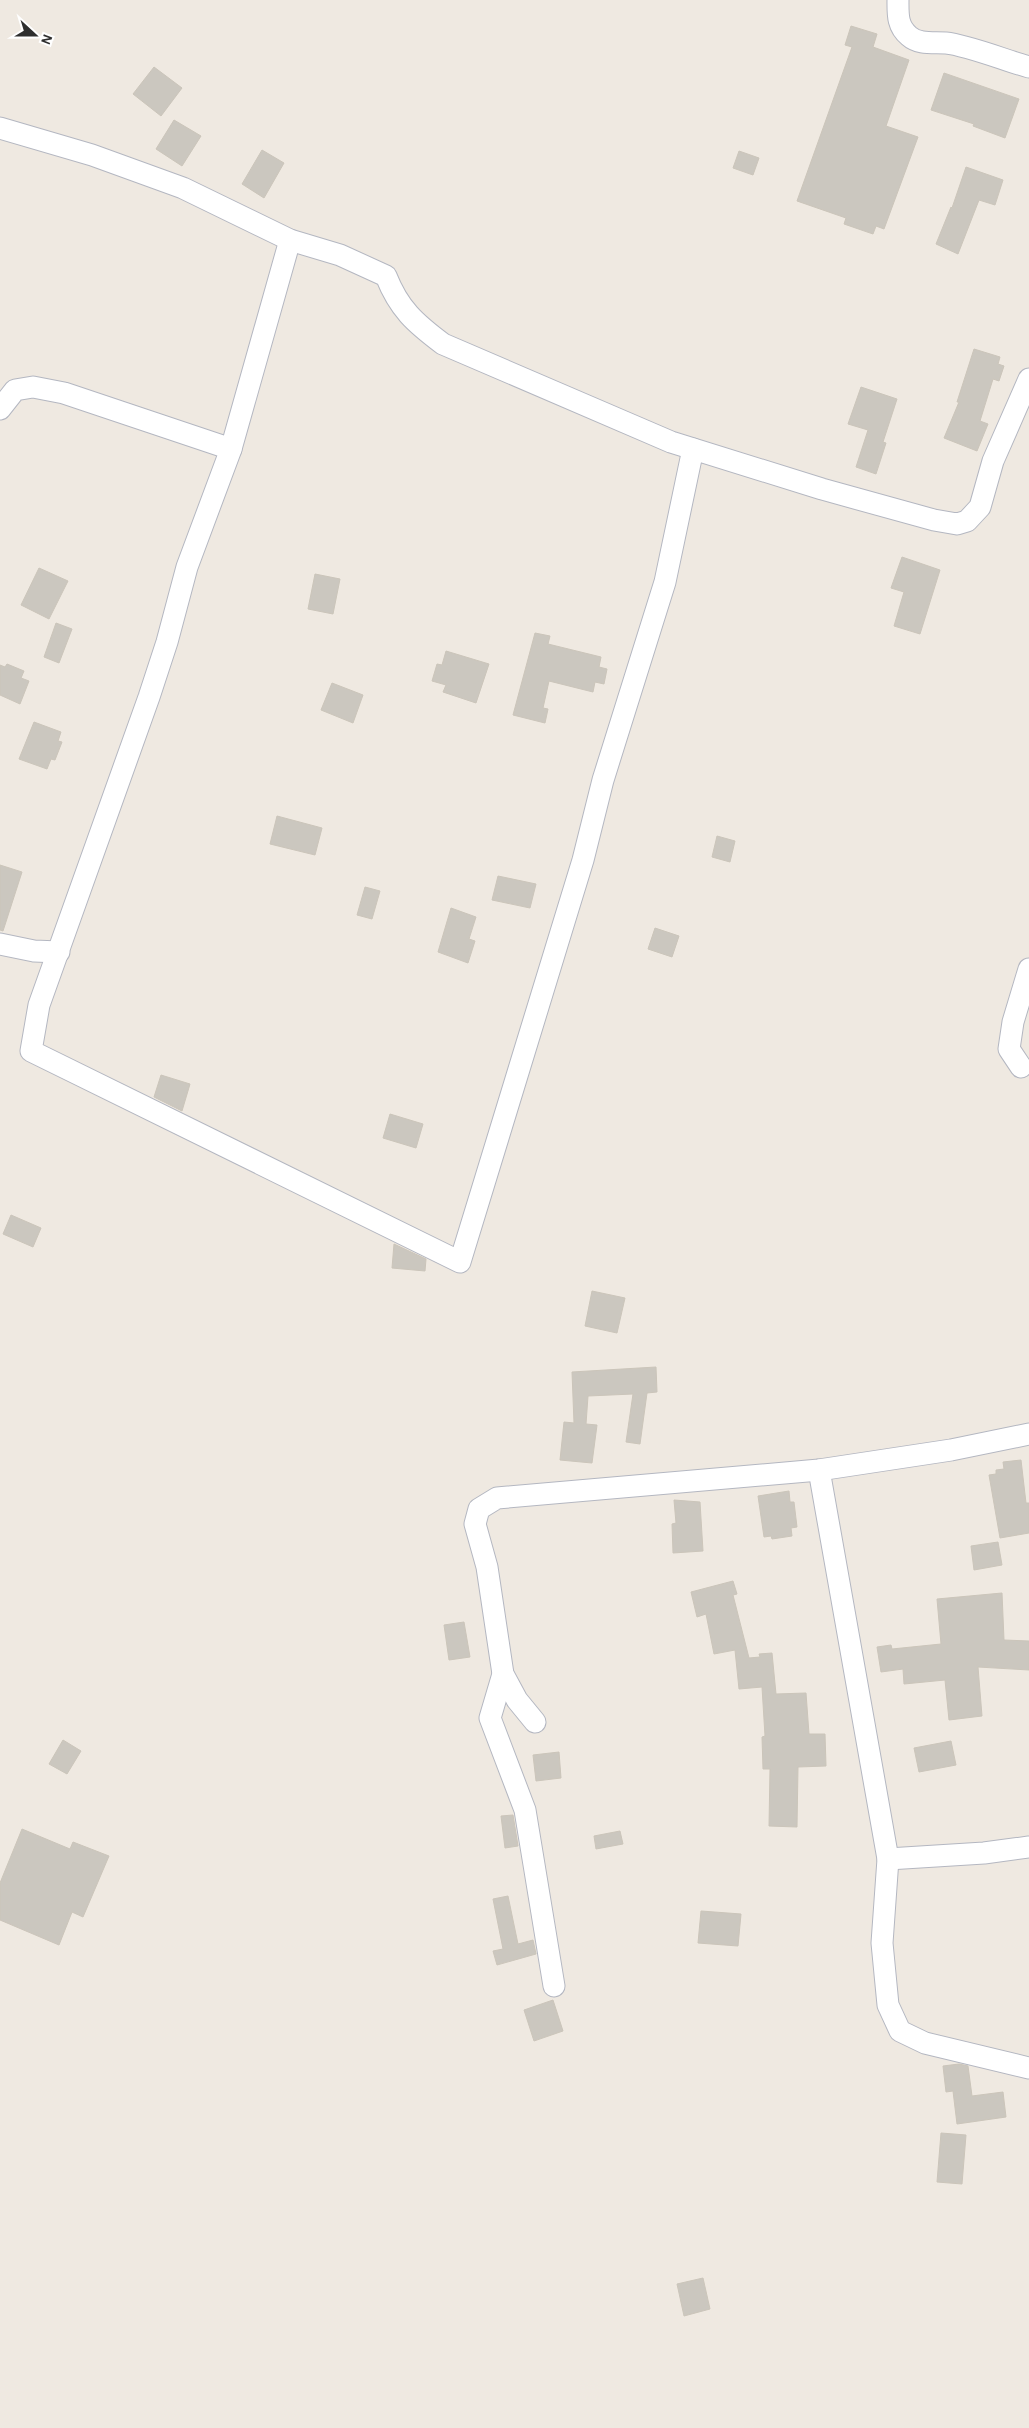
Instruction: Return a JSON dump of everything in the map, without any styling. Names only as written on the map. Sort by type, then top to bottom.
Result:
[{"type":"street","points":[[898,0],[898,20],[902,29],[910,38],[925,43],[948,43],[1029,67]]},
{"type":"street","points":[[0,128],[92,155],[183,188],[290,240],[340,255],[386,276],[395,298],[418,325],[443,344],[671,442],[822,489],[934,520],[957,524],[967,521],[980,507],[993,461],[1029,379]]},
{"type":"street","points":[[290,240],[231,449],[188,567],[167,642],[39,1005],[33,1030],[31,1051],[460,1262],[583,860],[603,780],[665,582],[693,449]]},
{"type":"street","points":[[0,409],[16,390],[33,388],[64,393],[231,449]]},
{"type":"street","points":[[0,944],[34,951],[59,952]]},
{"type":"street","points":[[1021,1067],[1009,1049],[1013,1022],[1029,968]]},
{"type":"street","points":[[535,1722],[517,1700],[503,1674],[487,1567],[475,1524],[479,1509],[497,1498],[819,1470],[951,1450],[1029,1434]]},
{"type":"street","points":[[819,1470],[888,1859],[882,1943],[888,2005],[900,2031],[925,2043],[1029,2068]]},
{"type":"street","points":[[503,1674],[490,1718],[525,1810],[554,1986]]},
{"type":"street","points":[[888,1859],[984,1853],[1029,1847]]},
{"type":"building","points":[[851,26],[877,34],[873,47],[909,60],[886,126],[918,137],[884,229],[876,226],[873,234],[844,224],[846,218],[797,201],[852,47],[845,45]]},
{"type":"building","points":[[154,67],[182,88],[161,116],[133,94]]},
{"type":"building","points":[[944,73],[1019,99],[1005,138],[973,126],[974,124],[931,110]]},
{"type":"building","points":[[174,120],[201,136],[182,166],[156,149]]},
{"type":"building","points":[[262,150],[284,163],[264,198],[242,184]]},
{"type":"building","points":[[739,151],[759,158],[753,175],[733,168]]},
{"type":"building","points":[[966,167],[1003,180],[995,205],[979,200],[958,254],[936,244],[952,208]]},
{"type":"building","points":[[974,349],[1000,357],[998,364],[1004,366],[999,381],[993,379],[980,421],[988,424],[977,451],[944,438],[959,402],[957,402]]},
{"type":"building","points":[[861,387],[897,399],[883,442],[886,443],[876,474],[856,467],[868,430],[848,424]]},
{"type":"building","points":[[902,557],[940,570],[920,634],[894,626],[904,592],[891,588]]},
{"type":"building","points":[[39,568],[68,581],[49,619],[21,605]]},
{"type":"building","points":[[315,574],[340,579],[333,614],[308,609]]},
{"type":"building","points":[[56,623],[72,629],[59,663],[44,657]]},
{"type":"building","points":[[535,633],[550,636],[548,644],[601,657],[599,667],[607,669],[604,684],[595,682],[593,692],[549,681],[543,708],[548,709],[545,723],[513,715]]},
{"type":"building","points":[[446,651],[489,664],[476,703],[443,692],[446,685],[432,681],[437,664],[442,665]]},
{"type":"building","points":[[7,664],[24,671],[21,678],[29,681],[20,704],[0,695],[0,665],[5,667]]},
{"type":"building","points":[[332,683],[363,695],[353,723],[321,710]]},
{"type":"building","points":[[34,722],[61,732],[58,741],[62,742],[55,760],[51,759],[47,769],[19,759]]},
{"type":"building","points":[[277,816],[322,828],[315,855],[270,844]]},
{"type":"building","points":[[717,836],[735,841],[730,862],[712,857]]},
{"type":"building","points":[[0,865],[22,872],[3,931],[0,930]]},
{"type":"building","points":[[498,876],[536,884],[530,908],[492,900]]},
{"type":"building","points":[[365,887],[380,891],[372,919],[357,915]]},
{"type":"building","points":[[451,908],[476,917],[469,939],[475,941],[468,963],[438,952]]},
{"type":"building","points":[[655,928],[679,936],[672,957],[648,949]]},
{"type":"building","points":[[161,1075],[190,1084],[182,1111],[154,1097]]},
{"type":"building","points":[[390,1114],[423,1124],[416,1148],[383,1138]]},
{"type":"building","points":[[11,1215],[41,1228],[33,1247],[3,1234]]},
{"type":"building","points":[[394,1244],[426,1259],[425,1271],[392,1268]]},
{"type":"building","points":[[592,1291],[625,1298],[617,1333],[585,1326]]},
{"type":"building","points":[[656,1367],[657,1392],[647,1393],[640,1444],[626,1442],[633,1394],[588,1396],[586,1424],[597,1425],[592,1463],[560,1460],[564,1422],[574,1423],[572,1372]]},
{"type":"building","points":[[1021,1460],[1026,1503],[1029,1503],[1029,1533],[1000,1538],[989,1475],[996,1474],[996,1470],[1004,1469],[1003,1462]]},
{"type":"building","points":[[789,1491],[790,1502],[794,1502],[797,1527],[791,1528],[792,1536],[772,1539],[771,1536],[764,1537],[758,1496]]},
{"type":"building","points":[[674,1500],[700,1502],[703,1551],[673,1553],[672,1524],[676,1523]]},
{"type":"building","points":[[998,1542],[1002,1565],[974,1570],[971,1546]]},
{"type":"building","points":[[733,1581],[737,1594],[733,1595],[749,1658],[760,1657],[759,1654],[772,1653],[776,1694],[806,1693],[809,1734],[825,1734],[826,1766],[798,1767],[797,1827],[769,1826],[770,1769],[763,1769],[762,1737],[765,1736],[762,1687],[739,1689],[735,1650],[714,1654],[706,1614],[697,1617],[691,1592]]},
{"type":"building","points":[[1002,1593],[1004,1640],[1029,1641],[1029,1670],[978,1667],[982,1716],[949,1720],[945,1680],[904,1684],[903,1669],[881,1672],[877,1647],[891,1645],[892,1649],[941,1644],[937,1599]]},
{"type":"building","points":[[464,1622],[470,1657],[449,1660],[444,1625]]},
{"type":"building","points":[[63,1740],[81,1751],[67,1774],[49,1764]]},
{"type":"building","points":[[951,1741],[956,1765],[919,1772],[914,1748]]},
{"type":"building","points":[[559,1752],[561,1778],[536,1781],[533,1755]]},
{"type":"building","points":[[513,1815],[518,1846],[505,1848],[501,1816]]},
{"type":"building","points":[[22,1829],[70,1849],[73,1842],[109,1856],[83,1917],[72,1912],[59,1945],[0,1920],[0,1883]]},
{"type":"building","points":[[620,1831],[623,1844],[596,1849],[594,1836]]},
{"type":"building","points":[[508,1896],[518,1944],[533,1940],[536,1954],[497,1965],[493,1951],[503,1949],[493,1899]]},
{"type":"building","points":[[701,1911],[741,1914],[738,1946],[698,1943]]},
{"type":"building","points":[[553,2000],[563,2031],[534,2041],[524,2010]]},
{"type":"building","points":[[959,2064],[968,2066],[972,2096],[1003,2092],[1006,2117],[957,2124],[953,2091],[946,2092],[943,2066]]},
{"type":"building","points":[[941,2133],[966,2135],[962,2184],[937,2182]]},
{"type":"building","points":[[703,2278],[710,2309],[684,2316],[677,2284]]}]
